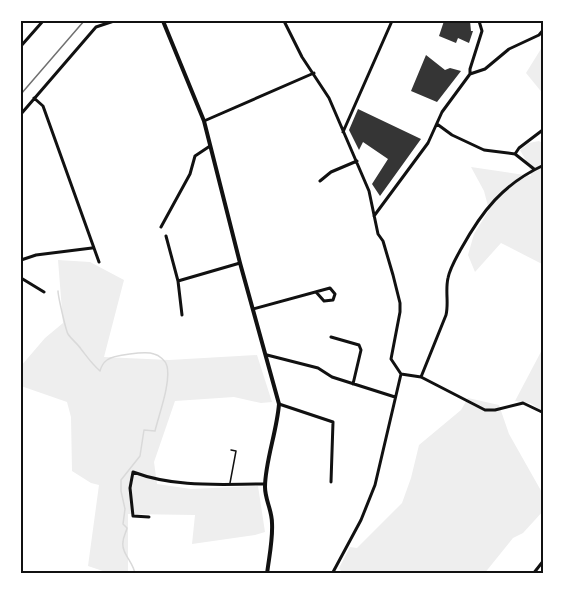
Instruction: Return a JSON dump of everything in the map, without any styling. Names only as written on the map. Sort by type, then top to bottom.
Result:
[{"type":"street","points":[[21,46],[43,21]]},
{"type":"street","points":[[21,114],[96,27],[114,21]]},
{"type":"street","points":[[163,21],[212,146],[240,263],[279,404],[264,484],[272,520],[267,574]]},
{"type":"street","points":[[284,21],[302,57],[329,98],[369,192],[378,234],[383,241],[400,303],[391,359],[401,374],[421,377],[485,410],[523,404],[544,412]]},
{"type":"street","points":[[343,132],[392,21]]},
{"type":"street","points":[[470,74],[482,31],[479,21]]},
{"type":"street","points":[[374,216],[428,143],[442,112],[470,74],[485,69],[509,49],[539,35],[544,29]]},
{"type":"street","points":[[204,121],[314,73]]},
{"type":"street","points":[[34,98],[43,106],[92,248],[99,262]]},
{"type":"street","points":[[437,124],[452,135],[484,150],[515,154],[534,169]]},
{"type":"street","points":[[515,154],[519,148],[544,129]]},
{"type":"street","points":[[161,227],[190,174],[195,156],[212,146]]},
{"type":"street","points":[[320,181],[331,172],[357,161]]},
{"type":"street","points":[[421,377],[446,315],[448,279],[451,268],[470,232],[493,201],[534,169],[544,165]]},
{"type":"street","points":[[166,236],[177,281],[182,315]]},
{"type":"street","points":[[21,260],[36,255],[92,248]]},
{"type":"street","points":[[177,281],[240,263]]},
{"type":"street","points":[[21,278],[44,292]]},
{"type":"street","points":[[253,309],[330,288],[335,294],[333,300],[324,302],[316,292]]},
{"type":"street","points":[[331,337],[359,345],[361,350],[353,384]]},
{"type":"street","points":[[267,355],[318,368],[332,377],[395,397]]},
{"type":"street","points":[[332,574],[362,520],[375,485],[401,374]]},
{"type":"street","points":[[279,404],[333,422],[331,482]]},
{"type":"street","points":[[149,517],[133,516],[130,488],[133,472],[155,480],[178,484],[264,484]]},
{"type":"street","points":[[532,574],[544,560]]},
{"type":"lane","points":[[230,484],[236,451],[231,450]]},
{"type":"shaded area","points":[[544,44],[544,95],[526,73]]},
{"type":"shaded area","points":[[539,141],[544,144],[544,265],[501,243],[475,272],[468,255],[474,234],[489,210],[484,191],[471,167],[531,176],[529,166],[520,150],[529,143]]},
{"type":"shaded area","points":[[58,260],[90,262],[124,280],[104,357],[169,360],[257,355],[272,402],[261,403],[234,397],[175,401],[154,462],[157,484],[191,489],[258,486],[265,532],[192,544],[195,515],[128,514],[128,573],[130,574],[112,574],[88,566],[99,485],[91,483],[72,471],[71,417],[67,402],[21,386],[21,366],[45,338],[63,323]]},
{"type":"shaded area","points":[[544,346],[544,412],[530,403],[515,401]]},
{"type":"shaded area","points":[[468,398],[499,405],[509,434],[544,496],[544,510],[523,533],[513,538],[484,574],[343,574],[339,568],[350,547],[357,548],[402,503],[419,445],[461,410]]},
{"type":"building","points":[[444,21],[470,21],[471,31],[473,31],[469,43],[458,38],[456,43],[439,36]]},
{"type":"building","points":[[426,55],[445,70],[450,68],[461,71],[437,102],[411,91]]},
{"type":"building","points":[[358,109],[421,139],[380,196],[372,184],[388,159],[363,142],[359,150],[349,130]]},
{"type":"waterway","points":[[58,291],[68,334],[100,371],[104,362],[110,358],[137,353],[156,355],[164,360],[167,366],[166,390],[155,431],[144,430],[140,456],[121,480],[125,509],[123,524],[127,528],[123,546],[135,574]]},
{"type":"railway","points":[[21,94],[84,21]]}]
